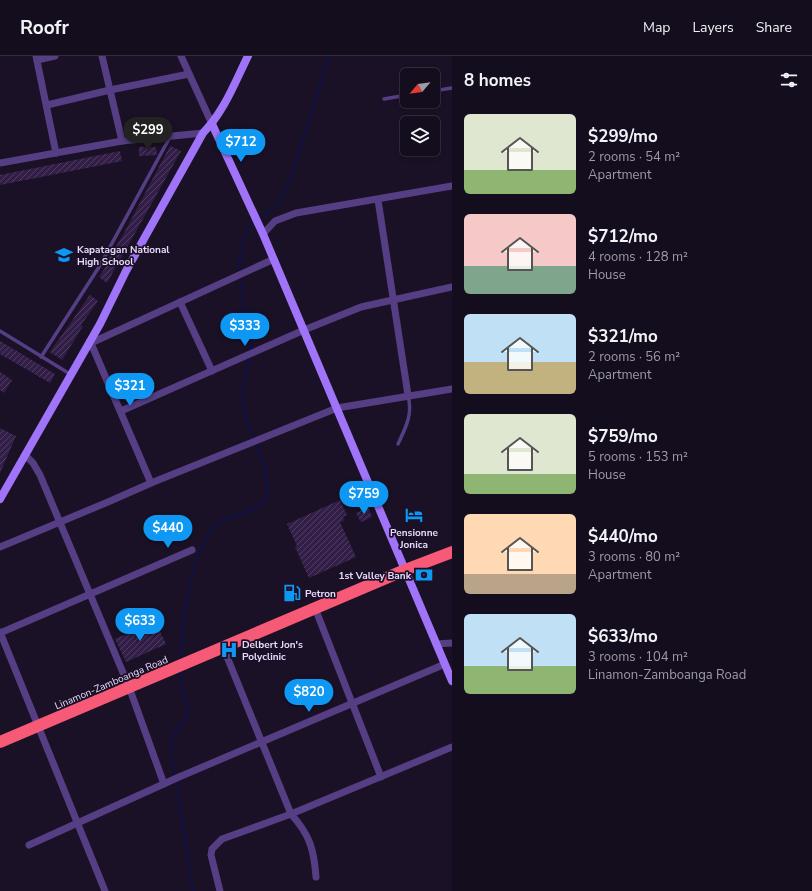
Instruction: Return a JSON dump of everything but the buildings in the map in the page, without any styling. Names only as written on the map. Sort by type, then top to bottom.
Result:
[{"type":"highway","name":"Linamon-Zamboanga Road","points":[[0,742],[405,570],[452,552]]},
{"type":"street","points":[[55,56],[37,58],[56,153]]},
{"type":"street","points":[[102,56],[122,141]]},
{"type":"street","points":[[181,56],[262,230],[452,681]]},
{"type":"street","points":[[0,499],[91,342],[126,271],[203,133],[212,124],[225,104],[248,56]]},
{"type":"street","points":[[47,105],[110,90],[189,74]]},
{"type":"street","points":[[0,163],[122,141],[203,133]]},
{"type":"street","points":[[262,230],[275,221],[289,216],[452,186]]},
{"type":"street","points":[[378,200],[392,300],[408,396]]},
{"type":"street","points":[[91,342],[274,259]]},
{"type":"street","points":[[121,411],[262,350],[304,330],[361,307],[452,287]]},
{"type":"street","points":[[180,302],[212,371]]},
{"type":"street","points":[[91,342],[151,483]]},
{"type":"street","points":[[0,547],[261,437],[337,408],[452,389]]},
{"type":"street","points":[[25,455],[36,468],[91,594],[166,783]]},
{"type":"street","points":[[105,891],[0,633],[192,550]]},
{"type":"street","points":[[315,608],[382,777]]},
{"type":"street","points":[[436,644],[452,643]]},
{"type":"street","points":[[223,647],[291,814],[300,824],[312,845],[316,877]]},
{"type":"street","points":[[29,845],[179,777],[445,664]]},
{"type":"street","points":[[220,891],[211,855],[215,844],[231,835],[291,814],[452,747]]},
{"type":"lane","points":[[440,90],[452,88]]},
{"type":"lane","points":[[384,99],[400,96]]},
{"type":"lane","points":[[41,356],[99,267],[171,136]]},
{"type":"lane","points":[[0,331],[71,375]]},
{"type":"lane","points":[[398,444],[410,416],[408,396]]},
{"type":"waterway","points":[[259,219],[278,204],[291,178],[329,56]]},
{"type":"waterway","points":[[240,272],[242,245],[246,232],[254,222]]},
{"type":"waterway","points":[[240,276],[242,297],[253,336],[250,352]]},
{"type":"waterway","points":[[250,357],[242,394],[247,421],[255,439]]},
{"type":"waterway","points":[[181,661],[183,628],[189,590],[193,572],[206,539],[214,526],[217,524],[250,510],[266,500],[267,478],[256,443]]},
{"type":"waterway","points":[[175,776],[171,748],[172,741],[174,735],[189,711],[180,681],[181,669]]},
{"type":"waterway","points":[[176,780],[193,891]]},
{"type":"place","name":"Kapatagan National High School","points":[[64,255]]},
{"type":"place","name":"Pensionne Jonica","points":[[414,515]]},
{"type":"place","name":"1st Valley Bank","points":[[424,575]]},
{"type":"place","name":"Petron","points":[[292,593]]},
{"type":"place","name":"Delbert Jon's Polyclinic","points":[[229,650]]}]
